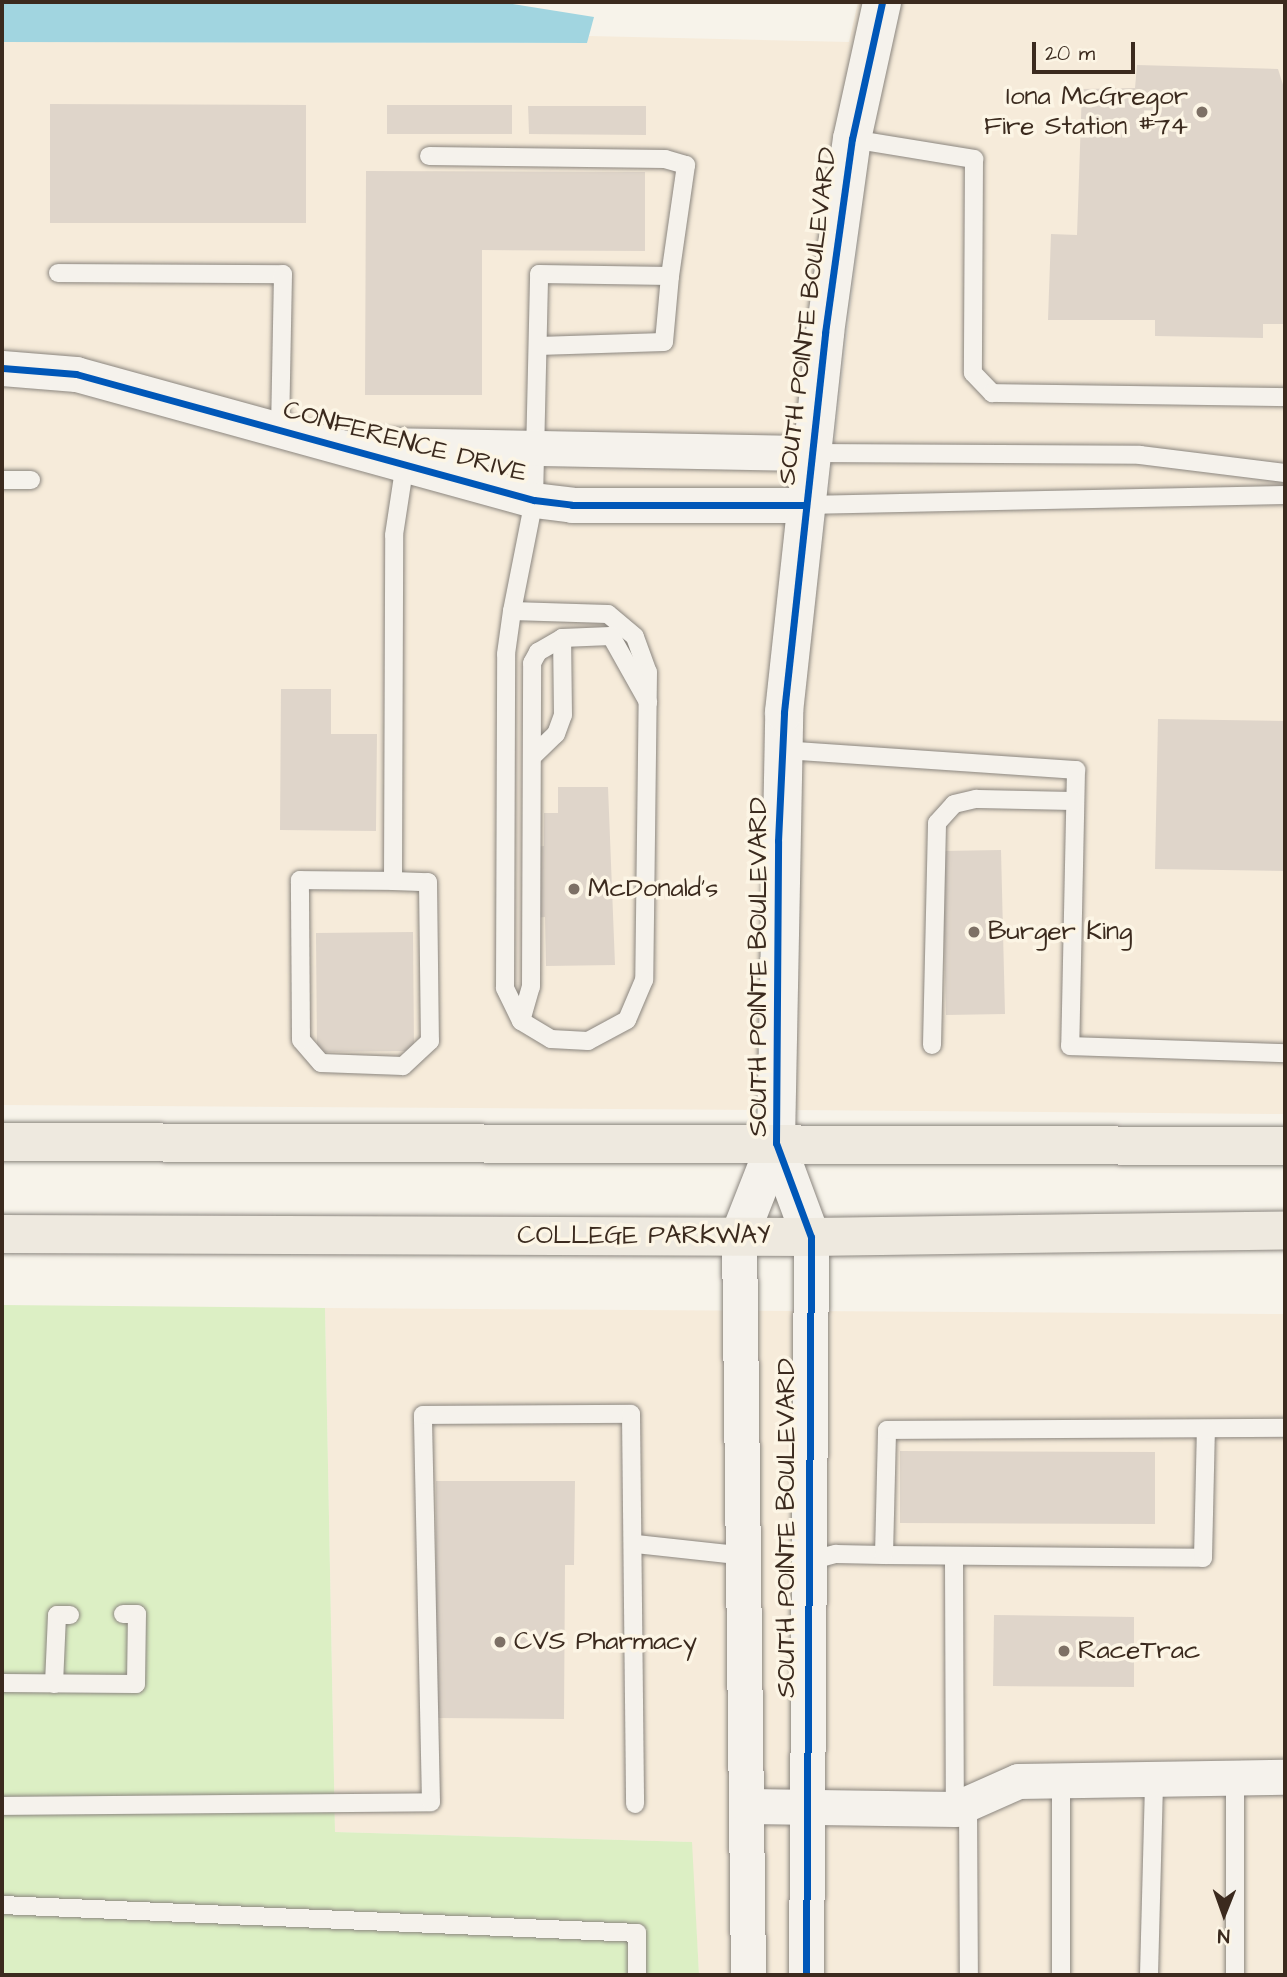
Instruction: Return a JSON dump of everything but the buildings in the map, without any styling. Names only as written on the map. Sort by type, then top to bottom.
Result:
[{"type":"main road","points":[[2,1142],[1285,1146]]},
{"type":"main road","name":"COLLEGE PARKWAY","points":[[2,1234],[811,1237],[1285,1230]]},
{"type":"street","name":"SOUTH POINTE BOULEVARD","points":[[748,1975],[746,1556],[738,1237],[776,1143],[783,750],[805,505],[852,139],[882,2]]},
{"type":"street","name":"CONFERENCE DRIVE","points":[[2,368],[76,374],[534,500],[572,505],[805,505]]},
{"type":"street","name":"CONFERENCE DRIVE","points":[[334,444],[811,453]]},
{"type":"street","name":"SOUTH POINTE BOULEVARD","points":[[776,1143],[811,1237],[806,1975]]},
{"type":"street","points":[[748,1806],[961,1806],[1018,1781],[1285,1777]]},
{"type":"lane","points":[[852,139],[974,159],[973,373],[992,393],[1285,397]]},
{"type":"lane","points":[[429,156],[665,159],[686,165],[670,276],[664,342],[538,346]]},
{"type":"lane","points":[[58,273],[283,274],[280,429]]},
{"type":"lane","points":[[512,611],[608,614],[635,637],[648,672],[644,980],[627,1020],[588,1041],[551,1039],[521,1021],[505,988],[506,654],[512,611],[534,500],[538,448],[539,274],[670,276]]},
{"type":"lane","points":[[811,453],[1140,455],[1285,473]]},
{"type":"lane","points":[[393,881],[394,535],[405,463]]},
{"type":"lane","points":[[2,480],[31,480]]},
{"type":"lane","points":[[805,505],[1285,495]]},
{"type":"lane","points":[[521,1021],[531,987],[532,663],[538,652],[562,638],[611,636],[648,702]]},
{"type":"lane","points":[[532,757],[556,734],[563,715],[562,638]]},
{"type":"lane","points":[[783,750],[1076,770],[1070,1046],[1285,1053]]},
{"type":"lane","points":[[932,1045],[937,823],[954,804],[976,799],[1075,801]]},
{"type":"lane","points":[[300,880],[393,881],[428,882],[430,1041],[403,1066],[321,1063],[301,1040],[300,880]]},
{"type":"lane","points":[[2,1806],[431,1802],[423,1415],[631,1414],[636,1544],[635,1804]]},
{"type":"lane","points":[[884,1555],[887,1430],[1285,1428]]},
{"type":"lane","points":[[809,1561],[836,1554],[954,1560],[1203,1558],[1206,1429]]},
{"type":"lane","points":[[636,1544],[746,1556]]},
{"type":"lane","points":[[954,1560],[969,1975]]},
{"type":"lane","points":[[2,1683],[136,1684],[136,1614],[122,1614]]},
{"type":"lane","points":[[54,1684],[57,1615],[70,1615]]},
{"type":"lane","points":[[1235,1778],[1235,1975]]},
{"type":"lane","points":[[1149,1975],[1154,1779]]},
{"type":"lane","points":[[1061,1780],[1061,1975]]},
{"type":"lane","points":[[2,1905],[637,1933],[637,1975]]},
{"type":"shaded area","points":[[858,2],[864,2],[830,153],[807,330],[766,709],[758,1110],[2,1105],[2,42],[587,43],[589,36],[849,42]]},
{"type":"shaded area","points":[[901,2],[1285,2],[1285,1114],[794,1110],[802,712],[870,143]]},
{"type":"shaded area","points":[[325,1308],[1285,1314],[1285,1975],[699,1975],[691,1842],[335,1832]]},
{"type":"green space","points":[[2,1305],[325,1308],[335,1832],[692,1842],[699,1975],[2,1975]]},
{"type":"water","points":[[2,2],[500,2],[594,17],[587,43],[2,42]]},
{"type":"cycle path","points":[[806,1975],[811,1237],[776,1143],[778,841],[784,712],[825,333],[852,139],[882,2]]},
{"type":"cycle path","points":[[2,368],[76,374],[534,500],[572,505],[805,505]]},
{"type":"place","name":"Iona McGregor Fire Station #74","points":[[1202,112]]},
{"type":"place","name":"McDonald's","points":[[574,889]]},
{"type":"place","name":"Burger King","points":[[974,932]]},
{"type":"place","name":"CVS Pharmacy","points":[[500,1642]]},
{"type":"place","name":"RaceTrac","points":[[1064,1651]]}]
